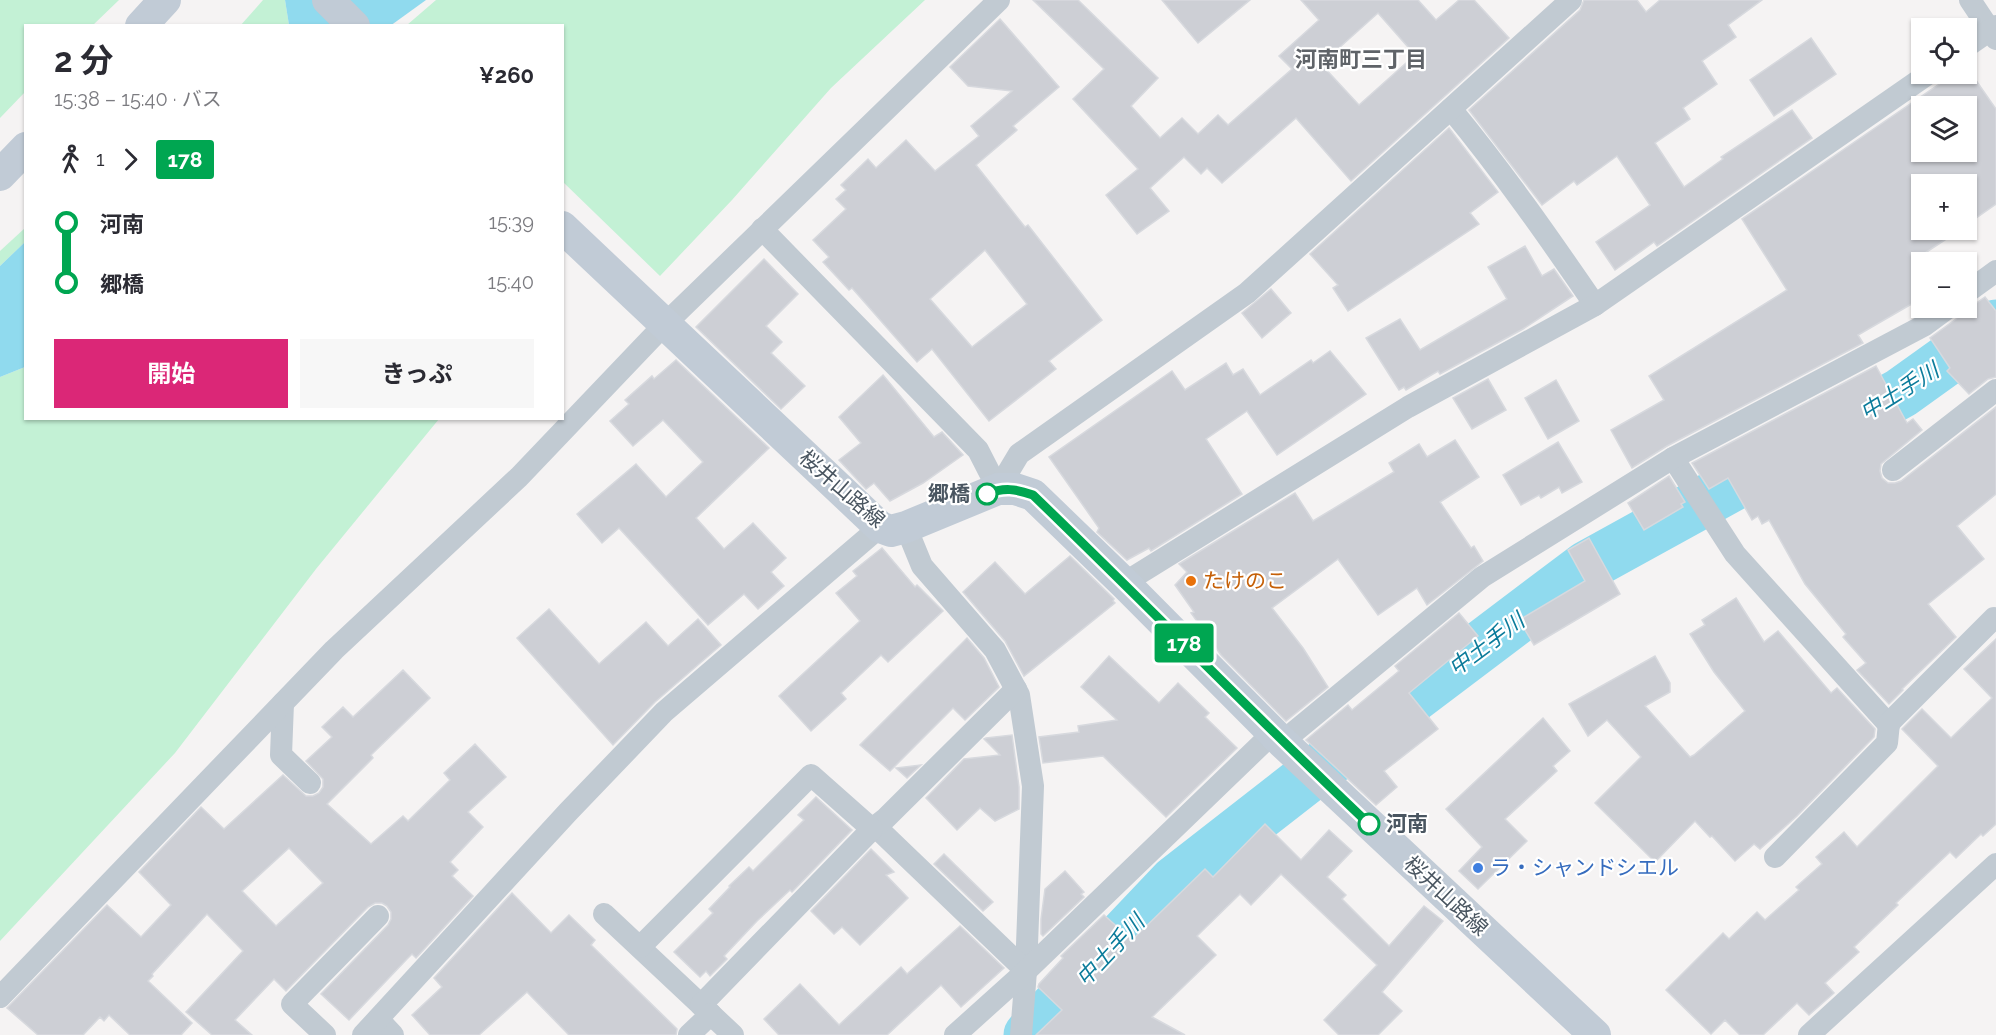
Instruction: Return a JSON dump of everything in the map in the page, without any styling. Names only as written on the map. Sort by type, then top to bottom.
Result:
[{"type":"main road","points":[[143,24],[165,0]]},
{"type":"main road","points":[[328,0],[352,24]]},
{"type":"main road","points":[[0,175],[24,150]]},
{"type":"main road","name":"桜井山路線","points":[[564,229],[664,325],[893,527],[999,489],[1016,489],[1033,495],[1125,583],[1278,738],[1595,1035]]},
{"type":"street","points":[[0,997],[334,650],[519,477],[664,325],[999,0]]},
{"type":"street","points":[[999,489],[1019,454],[1247,293],[1571,0]]},
{"type":"street","points":[[1970,0],[1994,32],[1977,41]]},
{"type":"street","points":[[1125,583],[1408,407],[1595,305],[1914,84]]},
{"type":"street","points":[[1451,109],[1487,152],[1532,213],[1595,305]]},
{"type":"street","points":[[762,229],[978,450],[999,489]]},
{"type":"street","points":[[1977,285],[1996,271]]},
{"type":"street","points":[[956,1035],[1278,738],[1482,578],[1674,460],[1934,318]]},
{"type":"street","points":[[1893,470],[1996,390]]},
{"type":"street","points":[[1674,460],[1736,554],[1889,725]]},
{"type":"street","points":[[378,1030],[568,812],[664,712],[893,527],[922,566],[995,650],[1019,695],[1033,786],[1026,971],[1021,1035]]},
{"type":"street","points":[[1774,857],[1887,744],[1889,723],[1995,618]]},
{"type":"street","points":[[689,1035],[706,1010],[874,828],[1016,689]]},
{"type":"street","points":[[283,703],[281,755],[310,783]]},
{"type":"street","points":[[639,948],[810,775],[874,828],[1026,971]]},
{"type":"street","points":[[1809,1035],[1996,864]]},
{"type":"street","points":[[604,914],[733,1035]]},
{"type":"street","points":[[325,1035],[292,1004],[378,916]]},
{"type":"green space","points":[[0,0],[119,0],[94,24],[24,24],[24,93],[0,118]]},
{"type":"green space","points":[[263,0],[285,0],[289,24],[242,24]]},
{"type":"green space","points":[[436,0],[925,0],[831,88],[732,200],[660,276],[564,183],[564,24],[408,24]]},
{"type":"green space","points":[[24,229],[24,243],[0,266],[0,251]]},
{"type":"green space","points":[[24,367],[24,420],[438,420],[316,569],[175,753],[0,941],[0,377]]},
{"type":"water","points":[[285,0],[426,0],[393,24],[289,24]]},
{"type":"water","points":[[24,243],[24,367],[0,377],[0,266]]},
{"type":"building","points":[[1033,0],[1078,0],[1158,78],[1131,106],[1160,138],[1182,118],[1198,134],[1218,115],[1228,125],[1292,69],[1279,56],[1319,20],[1301,0],[1418,0],[1436,20],[1459,0],[1474,0],[1509,38],[1351,181],[1296,118],[1222,183],[1207,168],[1201,174],[1184,157],[1150,188],[1169,211],[1137,234],[1106,195],[1138,169],[1073,99],[1104,69]],"holes":[[[1378,13],[1415,55],[1359,105],[1321,64]]]},
{"type":"building","points":[[1162,0],[1250,0],[1198,43]]},
{"type":"building","points":[[1584,0],[1637,0],[1646,12],[1660,0],[1762,0],[1728,25],[1736,37],[1702,61],[1717,84],[1683,108],[1690,119],[1655,143],[1684,187],[1723,159],[1721,157],[1792,110],[1812,138],[1657,246],[1654,242],[1615,270],[1596,242],[1650,205],[1617,156],[1577,185],[1574,181],[1542,205],[1469,110],[1580,10]]},
{"type":"building","points":[[1000,19],[1059,87],[1013,126],[1017,130],[976,165],[1025,227],[1028,225],[1102,320],[1049,361],[1056,369],[989,421],[932,349],[917,362],[852,288],[849,290],[823,262],[829,257],[813,240],[846,209],[836,199],[846,190],[841,185],[868,159],[876,168],[906,140],[935,171],[979,136],[971,126],[1012,91],[968,86],[950,67]],"holes":[[[985,250],[1027,304],[972,347],[930,299]]]},
{"type":"building","points":[[1811,38],[1836,74],[1774,116],[1750,80]]},
{"type":"building","points":[[1977,82],[1996,109],[1996,204],[1977,217],[1977,174],[1911,174],[1911,240],[1945,240],[1927,252],[1911,252],[1911,304],[1858,335],[1863,343],[1667,446],[1632,468],[1611,430],[1664,400],[1649,376],[1787,290],[1742,219],[1911,103],[1911,162],[1977,162],[1977,96],[1922,96],[1939,84],[1977,84]]},
{"type":"building","points":[[1449,128],[1498,192],[1470,213],[1479,224],[1348,311],[1333,288],[1338,285],[1310,254]]},
{"type":"building","points":[[1525,246],[1542,276],[1554,269],[1573,296],[1523,329],[1440,374],[1438,371],[1406,390],[1404,387],[1399,390],[1366,338],[1400,319],[1420,350],[1507,299],[1488,267]]},
{"type":"building","points":[[764,259],[798,294],[766,326],[782,342],[771,353],[805,386],[781,409],[696,327]]},
{"type":"building","points":[[1271,289],[1291,313],[1262,338],[1242,313]]},
{"type":"building","points":[[1985,297],[1996,311],[1996,377],[1988,379],[1969,394],[1947,371],[1950,368],[1930,338],[1957,318],[1977,318],[1977,303]]},
{"type":"building","points":[[1330,351],[1366,394],[1277,455],[1247,411],[1206,439],[1242,494],[1151,551],[1149,548],[1127,560],[1097,532],[1099,528],[1049,457],[1172,371],[1185,390],[1226,363],[1233,375],[1243,369],[1260,395],[1311,360],[1313,363]]},
{"type":"building","points":[[676,360],[769,448],[696,518],[724,549],[753,523],[786,558],[771,572],[784,586],[758,609],[744,594],[708,625],[619,528],[602,543],[577,514],[636,464],[666,497],[703,462],[663,420],[633,446],[610,421],[629,404],[625,400],[652,376],[654,379]]},
{"type":"building","points":[[1876,366],[1907,423],[1913,419],[1922,430],[1881,464],[1882,478],[1888,483],[1901,481],[1996,407],[1996,494],[1957,526],[1984,559],[1928,604],[1956,637],[1889,704],[1857,670],[1866,663],[1843,637],[1846,634],[1805,584],[1769,520],[1762,524],[1758,516],[1752,520],[1728,478],[1709,489],[1692,463]]},
{"type":"building","points":[[883,375],[934,437],[942,432],[963,455],[923,483],[890,501],[874,483],[866,489],[839,460],[861,443],[839,417]]},
{"type":"building","points":[[1488,379],[1506,410],[1472,429],[1453,398]]},
{"type":"building","points":[[1556,380],[1579,421],[1548,439],[1525,398]]},
{"type":"building","points":[[1455,440],[1479,477],[1440,502],[1471,548],[1474,546],[1483,561],[1427,605],[1417,588],[1378,615],[1338,559],[1272,608],[1303,648],[1328,687],[1286,721],[1221,655],[1191,613],[1194,612],[1175,585],[1187,572],[1179,564],[1295,493],[1313,521],[1394,472],[1389,463],[1419,444],[1427,457]]},
{"type":"building","points":[[1558,442],[1582,482],[1562,493],[1559,487],[1541,498],[1539,495],[1521,505],[1503,475]]},
{"type":"building","points":[[1669,476],[1685,502],[1681,504],[1683,507],[1644,530],[1628,503]]},
{"type":"building","points":[[1589,538],[1620,594],[1534,645],[1519,620],[1585,581],[1568,550]]},
{"type":"building","points":[[882,548],[915,587],[917,585],[943,611],[888,662],[881,655],[841,693],[846,699],[811,731],[779,696],[860,621],[836,593],[857,576],[853,571]]},
{"type":"building","points":[[1070,556],[1114,599],[1115,603],[1024,676],[1005,641],[963,592],[995,562],[1025,594]]},
{"type":"building","points":[[1736,598],[1764,642],[1778,631],[1831,693],[1837,688],[1875,729],[1874,737],[1797,816],[1760,849],[1754,844],[1735,861],[1695,821],[1655,862],[1595,803],[1641,757],[1607,720],[1588,736],[1569,704],[1655,656],[1670,683],[1670,692],[1645,706],[1690,757],[1694,755],[1745,711],[1714,672],[1690,634],[1705,625],[1702,620]]},
{"type":"building","points":[[549,609],[599,664],[646,622],[668,646],[698,619],[721,645],[655,702],[613,745],[517,638]]},
{"type":"building","points":[[1459,613],[1478,636],[1409,693],[1438,729],[1384,771],[1397,787],[1376,805],[1306,740],[1348,705],[1352,710],[1399,671],[1395,666]]},
{"type":"building","points":[[967,638],[984,658],[999,687],[965,720],[953,708],[890,771],[860,745]]},
{"type":"building","points":[[1996,639],[1996,824],[1983,836],[1981,834],[1956,858],[1950,852],[1896,903],[1898,905],[1854,947],[1859,952],[1825,983],[1834,993],[1809,1015],[1797,1003],[1763,1035],[1740,1035],[1725,1020],[1711,1034],[1666,990],[1723,933],[1729,939],[1757,912],[1765,920],[1799,890],[1796,887],[1822,864],[1816,857],[1844,832],[1857,847],[1938,766],[1902,729],[1922,709],[1951,738],[1992,698],[1964,669]]},
{"type":"building","points":[[1109,656],[1159,703],[1178,683],[1209,713],[1205,717],[1237,748],[1166,817],[1103,756],[1043,763],[1039,737],[1079,732],[1078,726],[1117,720],[1081,687]]},
{"type":"building","points":[[403,670],[430,698],[371,755],[373,758],[327,804],[371,844],[403,816],[408,821],[450,780],[444,773],[475,744],[506,777],[468,812],[483,827],[450,862],[458,870],[452,876],[473,896],[416,958],[412,954],[349,1020],[321,994],[388,925],[391,912],[382,903],[375,903],[368,907],[286,991],[274,979],[235,1020],[252,1035],[212,1035],[186,1012],[243,951],[207,914],[148,981],[192,1023],[181,1035],[130,1035],[109,1015],[104,1021],[100,1017],[83,1035],[38,1035],[7,1008],[107,905],[141,937],[171,905],[139,872],[201,807],[224,829],[283,775],[306,796],[319,793],[323,787],[323,779],[306,761],[332,737],[322,727],[343,707],[353,717]],"holes":[[[289,848],[323,883],[276,926],[242,891]]]},
{"type":"building","points":[[1543,718],[1570,751],[1553,766],[1557,771],[1505,819],[1527,841],[1478,889],[1459,871],[1482,847],[1446,809]]},
{"type":"building","points":[[1012,735],[1019,787],[1019,809],[995,821],[980,808],[957,830],[926,798],[964,759],[1000,755],[984,739]]},
{"type":"building","points":[[921,765],[907,778],[896,768]]},
{"type":"building","points":[[816,797],[852,830],[792,892],[790,890],[757,921],[724,956],[727,959],[710,976],[706,971],[700,977],[674,952],[713,913],[709,909],[729,886],[749,867],[753,871],[804,820],[798,815]]},
{"type":"building","points":[[1265,824],[1301,860],[1329,830],[1352,851],[1327,877],[1346,895],[1342,899],[1389,946],[1424,906],[1443,921],[1382,992],[1402,1011],[1378,1035],[1339,1035],[1324,1020],[1377,965],[1281,874],[1251,905],[1240,894],[1197,936],[1216,955],[1152,1017],[1185,1035],[1036,1035],[1062,1010],[1038,987],[1039,984],[1063,958],[1061,956],[1104,915],[1132,940],[1205,869],[1213,877]]},
{"type":"building","points":[[871,849],[894,872],[886,875],[908,898],[860,945],[842,927],[834,934],[811,911]]},
{"type":"building","points":[[944,854],[993,902],[983,911],[934,864]]},
{"type":"building","points":[[1065,871],[1084,892],[1081,894],[1084,897],[1043,936],[1041,919],[1045,889]]},
{"type":"building","points":[[512,893],[551,933],[569,915],[595,940],[591,945],[677,1029],[676,1035],[569,1035],[527,992],[479,1035],[430,1035],[412,1015],[442,987],[434,978]]},
{"type":"building","points":[[960,926],[1004,968],[961,1007],[941,985],[887,1035],[779,1035],[764,1019],[800,984],[839,1025],[901,967],[907,974]]},
{"type":"waterway","name":"中土手川","points":[[1029,1035],[1175,881],[1342,751],[1587,566],[1901,393],[1996,325]]},
{"type":"bus line","name":"178","points":[[987,494],[999,489],[1016,489],[1033,495],[1125,583],[1282,742],[1369,824]]},
{"type":"place","name":"郷橋","points":[[987,494]]},
{"type":"place","name":"たけのこ","points":[[1191,581]]},
{"type":"place","name":"河南","points":[[1369,824]]},
{"type":"place","name":"ラ・シャンドシエル","points":[[1478,868]]},
{"type":"district","name":"河南町三丁目","points":[[1361,59]]}]
